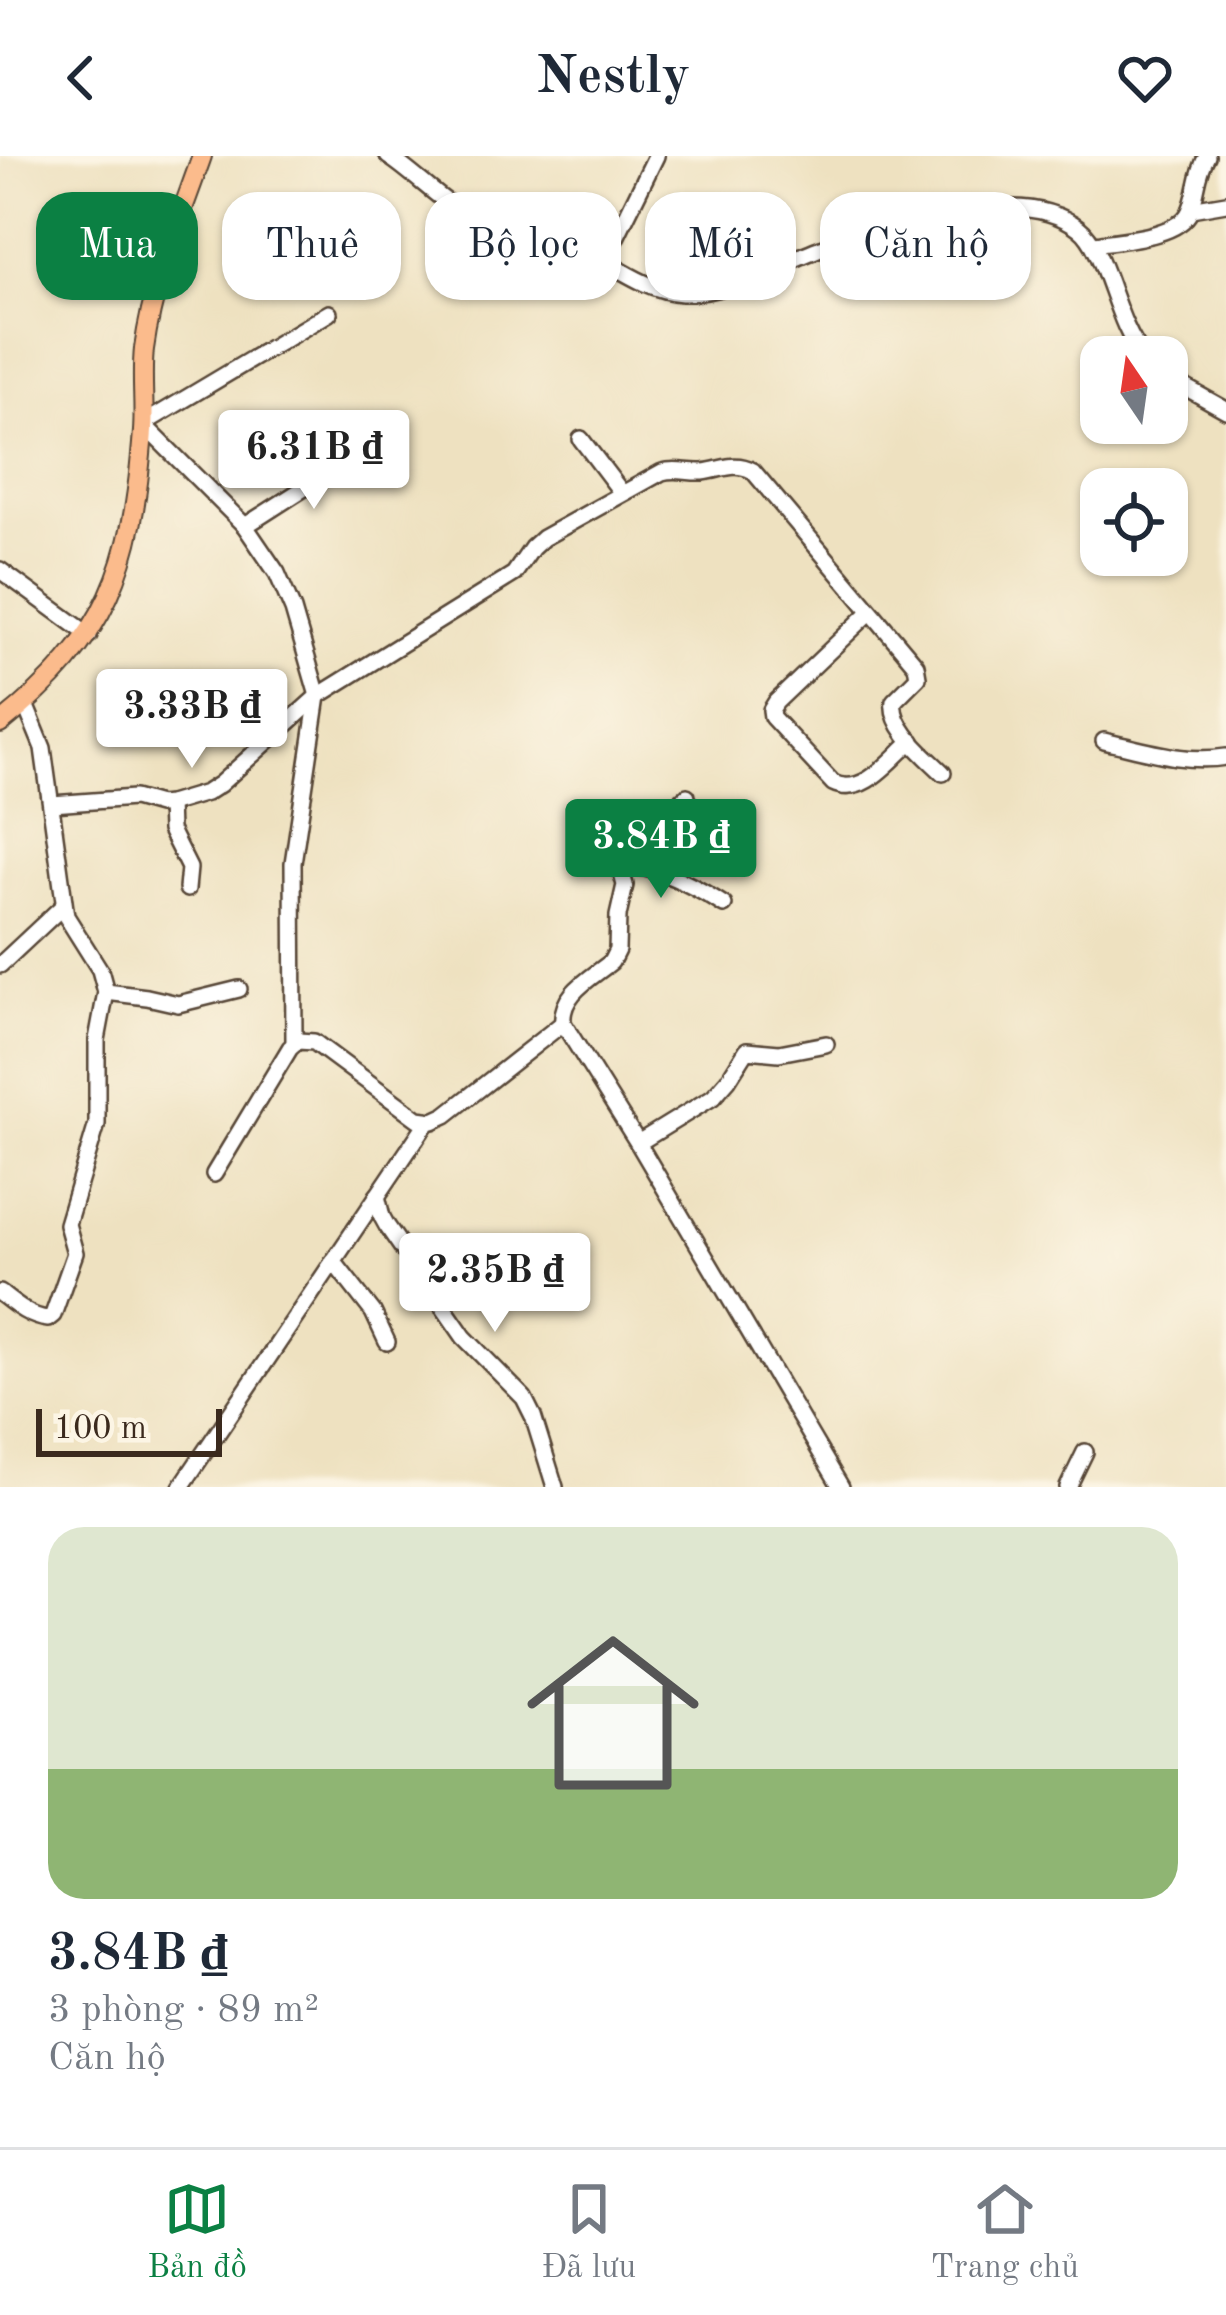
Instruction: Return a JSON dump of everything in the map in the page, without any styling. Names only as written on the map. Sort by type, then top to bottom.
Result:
[{"type":"main road","points":[[0,724],[40,693],[89,634],[118,573],[133,527],[144,352],[157,284],[202,156]]},
{"type":"street","points":[[388,156],[434,192]]},
{"type":"street","points":[[621,227],[656,156]]},
{"type":"street","points":[[1094,244],[1175,227],[1191,209],[1198,172],[1207,156]]},
{"type":"street","points":[[1191,209],[1226,203]]},
{"type":"street","points":[[621,271],[671,292],[711,291],[833,244],[954,216],[1014,208],[1042,212],[1083,231],[1094,244],[1129,336]]},
{"type":"street","points":[[214,1174],[294,1043],[293,862],[318,696],[286,591],[245,526],[143,424],[329,313]]},
{"type":"street","points":[[1188,389],[1226,410]]},
{"type":"street","points":[[581,439],[622,494]]},
{"type":"street","points":[[245,526],[356,455]]},
{"type":"street","points":[[52,804],[134,799],[159,805],[206,793],[318,696],[514,574],[537,542],[670,470],[700,472],[738,465],[748,468],[917,667],[918,677],[898,696],[892,710],[912,741],[943,773]]},
{"type":"street","points":[[0,570],[89,634]]},
{"type":"street","points":[[870,612],[776,702],[772,717],[833,783],[844,788],[862,784],[912,741]]},
{"type":"street","points":[[0,1293],[40,1318],[53,1316],[75,1253],[67,1224],[97,1124],[97,1040],[106,992],[100,970],[68,922],[63,906],[43,748],[25,704]]},
{"type":"street","points":[[1104,741],[1167,756],[1226,757]]},
{"type":"street","points":[[687,796],[676,805],[641,804],[634,809],[618,844],[625,885],[616,955],[568,997],[562,1008],[563,1023],[841,1487]]},
{"type":"street","points":[[169,804],[170,830],[189,868],[187,889]]},
{"type":"street","points":[[620,864],[647,868],[724,905]]},
{"type":"street","points":[[0,965],[63,906]]},
{"type":"street","points":[[106,992],[178,1004],[239,989]]},
{"type":"street","points":[[294,1043],[314,1042],[414,1116],[428,1121],[442,1118],[563,1023]]},
{"type":"street","points":[[638,1143],[713,1096],[747,1050],[779,1054],[826,1044]]},
{"type":"street","points":[[181,1487],[428,1121]]},
{"type":"street","points":[[377,1196],[387,1226],[464,1337],[524,1398],[555,1487]]},
{"type":"street","points":[[333,1261],[373,1312],[387,1342]]},
{"type":"street","points":[[1068,1487],[1085,1452]]}]
